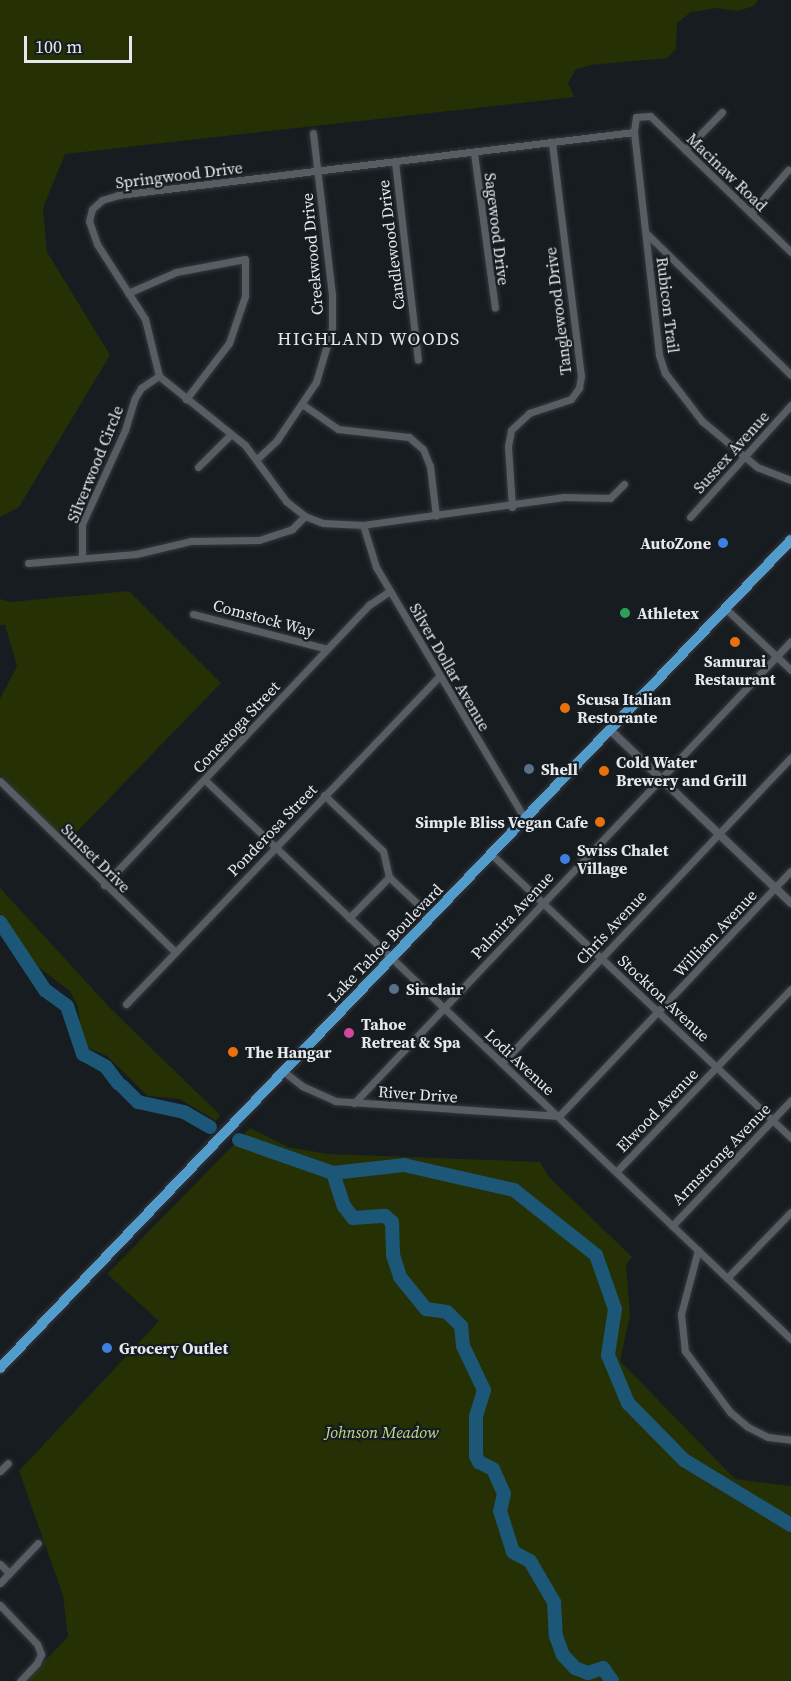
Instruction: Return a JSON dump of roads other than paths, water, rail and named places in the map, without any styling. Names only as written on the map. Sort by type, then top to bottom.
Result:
[{"type":"highway","name":"Lake Tahoe Boulevard","points":[[0,1368],[791,540]]},
{"type":"street","points":[[685,150],[722,112]]},
{"type":"street","name":"Macinaw Road","points":[[634,132],[633,122],[643,114],[650,116],[791,252]]},
{"type":"street","name":"Springwood Drive","points":[[159,376],[145,319],[91,232],[92,209],[102,200],[634,132]]},
{"type":"street","name":"Rubicon Trail","points":[[634,132],[660,355],[665,373],[702,421],[768,473],[791,480]]},
{"type":"street","name":"Creekwood Drive","points":[[258,459],[302,404],[326,358],[332,328],[313,133]]},
{"type":"street","name":"Tanglewood Drive","points":[[513,507],[508,446],[511,430],[529,413],[571,399],[579,387],[581,376],[552,142]]},
{"type":"street","name":"Sagewood Drive","points":[[474,153],[495,308]]},
{"type":"street","name":"Candlewood Drive","points":[[395,162],[418,360]]},
{"type":"street","points":[[751,213],[788,170]]},
{"type":"street","points":[[646,233],[791,375]]},
{"type":"street","points":[[128,293],[176,272],[245,259],[245,296],[229,343],[186,399]]},
{"type":"street","points":[[159,376],[258,459],[286,501],[305,516],[323,523],[363,525],[513,507],[564,497],[610,498],[624,484]]},
{"type":"street","name":"Silverwood Circle","points":[[82,557],[82,524],[125,430],[135,398],[141,388],[159,376]]},
{"type":"street","points":[[302,404],[338,429],[409,437],[423,449],[430,466],[436,516]]},
{"type":"street","name":"Sussex Avenue","points":[[690,516],[791,405]]},
{"type":"street","points":[[198,467],[230,435]]},
{"type":"street","points":[[28,563],[135,554],[191,541],[259,540],[292,529],[305,516]]},
{"type":"street","name":"Silver Dollar Avenue","points":[[363,525],[376,567],[525,819]]},
{"type":"street","name":"Conestoga Street","points":[[104,885],[369,605],[390,591]]},
{"type":"street","points":[[725,608],[791,670]]},
{"type":"street","name":"Comstock Way","points":[[194,614],[327,649]]},
{"type":"street","name":"Palmira Avenue","points":[[354,1103],[791,641]]},
{"type":"street","name":"Ponderosa Street","points":[[126,1004],[440,676]]},
{"type":"street","points":[[609,729],[791,903]]},
{"type":"street","name":"Chris Avenue","points":[[502,1063],[791,757]]},
{"type":"street","name":"Lodi Avenue","points":[[205,780],[672,1226],[789,1334]]},
{"type":"street","name":"Sunset Drive","points":[[0,781],[175,952]]},
{"type":"street","points":[[324,795],[382,851],[389,877],[421,907]]},
{"type":"street","name":"Stockton Avenue","points":[[491,854],[791,1138]]},
{"type":"street","name":"William Avenue","points":[[559,1116],[791,871]]},
{"type":"street","points":[[349,918],[389,877]]},
{"type":"street","name":"Elwood Avenue","points":[[616,1172],[791,989]]},
{"type":"street","name":"River Drive","points":[[283,1071],[318,1095],[354,1103],[559,1116]]},
{"type":"street","name":"Armstrong Avenue","points":[[672,1226],[791,1100]]},
{"type":"street","points":[[727,1278],[791,1212]]},
{"type":"street","points":[[698,1250],[681,1314],[685,1351],[724,1404],[748,1427],[768,1437],[791,1440]]},
{"type":"street","points":[[0,1471],[8,1463]]},
{"type":"street","points":[[0,1583],[38,1543]]},
{"type":"street","points":[[0,1564],[9,1573]]},
{"type":"street","points":[[0,1605],[37,1644],[41,1654],[20,1681]]},
{"type":"waterway","points":[[0,922],[45,990],[67,1006],[83,1054],[106,1067],[119,1084]]},
{"type":"waterway","points":[[122,1086],[138,1102],[184,1112],[210,1127]]},
{"type":"waterway","points":[[239,1140],[333,1173],[404,1165],[514,1190],[596,1255],[615,1309],[608,1355],[628,1403],[684,1460],[791,1525]]},
{"type":"waterway","points":[[333,1173],[344,1206],[353,1218],[385,1216],[392,1222],[393,1255],[400,1277],[426,1309],[447,1312],[461,1326],[463,1346],[484,1390],[476,1417],[476,1456],[479,1462],[493,1469],[504,1494],[500,1511],[513,1552],[530,1561],[554,1602],[556,1636],[563,1655],[575,1668],[588,1673],[603,1668],[612,1681]]},
{"type":"place","name":"AutoZone","points":[[723,543]]},
{"type":"place","name":"Athletex","points":[[625,613]]},
{"type":"place","name":"Samurai Restaurant","points":[[735,642]]},
{"type":"place","name":"Scusa Italian Restorante","points":[[565,708]]},
{"type":"place","name":"Shell","points":[[529,769]]},
{"type":"place","name":"Cold Water Brewery and Grill","points":[[604,771]]},
{"type":"place","name":"Simple Bliss Vegan Cafe","points":[[600,822]]},
{"type":"place","name":"Swiss Chalet Village","points":[[565,859]]},
{"type":"place","name":"Sinclair","points":[[394,989]]},
{"type":"place","name":"Tahoe Retreat & Spa","points":[[349,1033]]},
{"type":"place","name":"The Hangar","points":[[233,1052]]},
{"type":"place","name":"Grocery Outlet","points":[[107,1348]]},
{"type":"district","name":"HIGHLAND WOODS","points":[[369,339]]},
{"type":"park label","name":"Johnson Meadow","points":[[382,1432]]}]
